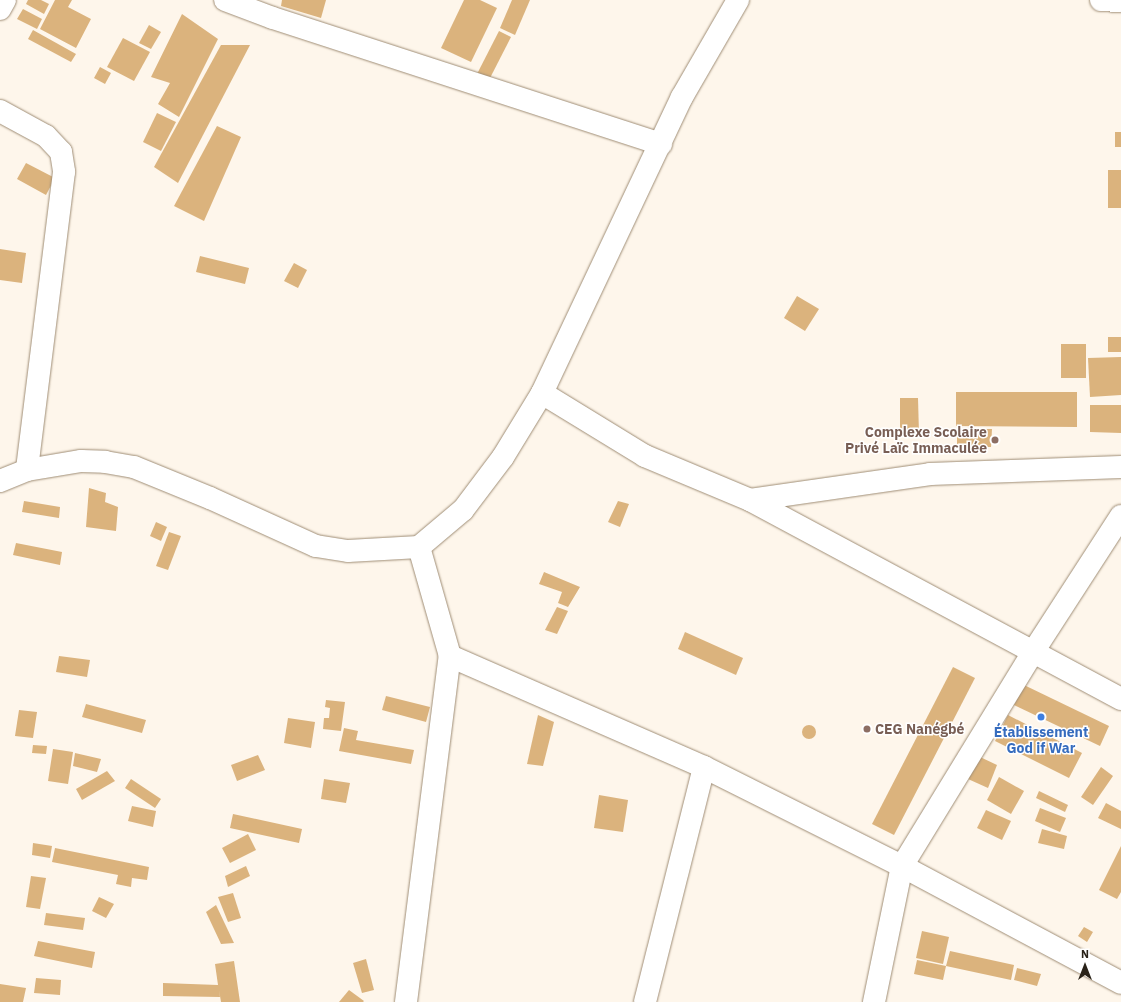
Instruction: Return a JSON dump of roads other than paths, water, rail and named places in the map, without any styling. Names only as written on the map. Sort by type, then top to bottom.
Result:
[{"type":"street","points":[[0,9],[5,0]]},
{"type":"street","points":[[225,0],[273,18],[661,144]]},
{"type":"street","points":[[0,481],[27,470],[81,461],[105,462],[134,467],[210,498],[316,546],[348,551],[419,548],[463,510],[503,458],[542,393],[682,98],[738,0]]},
{"type":"street","points":[[1101,0],[1121,1]]},
{"type":"street","points":[[0,111],[46,136],[61,152],[64,172],[27,470]]},
{"type":"street","points":[[542,393],[645,456],[750,500],[1121,699]]},
{"type":"street","points":[[750,500],[930,474],[1121,467]]},
{"type":"street","points":[[874,1002],[902,866],[1032,652],[1121,516]]},
{"type":"street","points":[[406,1002],[450,656],[419,548]]},
{"type":"street","points":[[450,656],[704,767],[902,866],[1121,983]]},
{"type":"street","points":[[646,1002],[704,767]]},
{"type":"place","name":"Complexe Scolaire Privé Laïc Immaculée","points":[[995,440]]},
{"type":"place","name":"Établissement God if War","points":[[1041,717]]},
{"type":"place","name":"CEG Nanégbé","points":[[867,729]]}]
